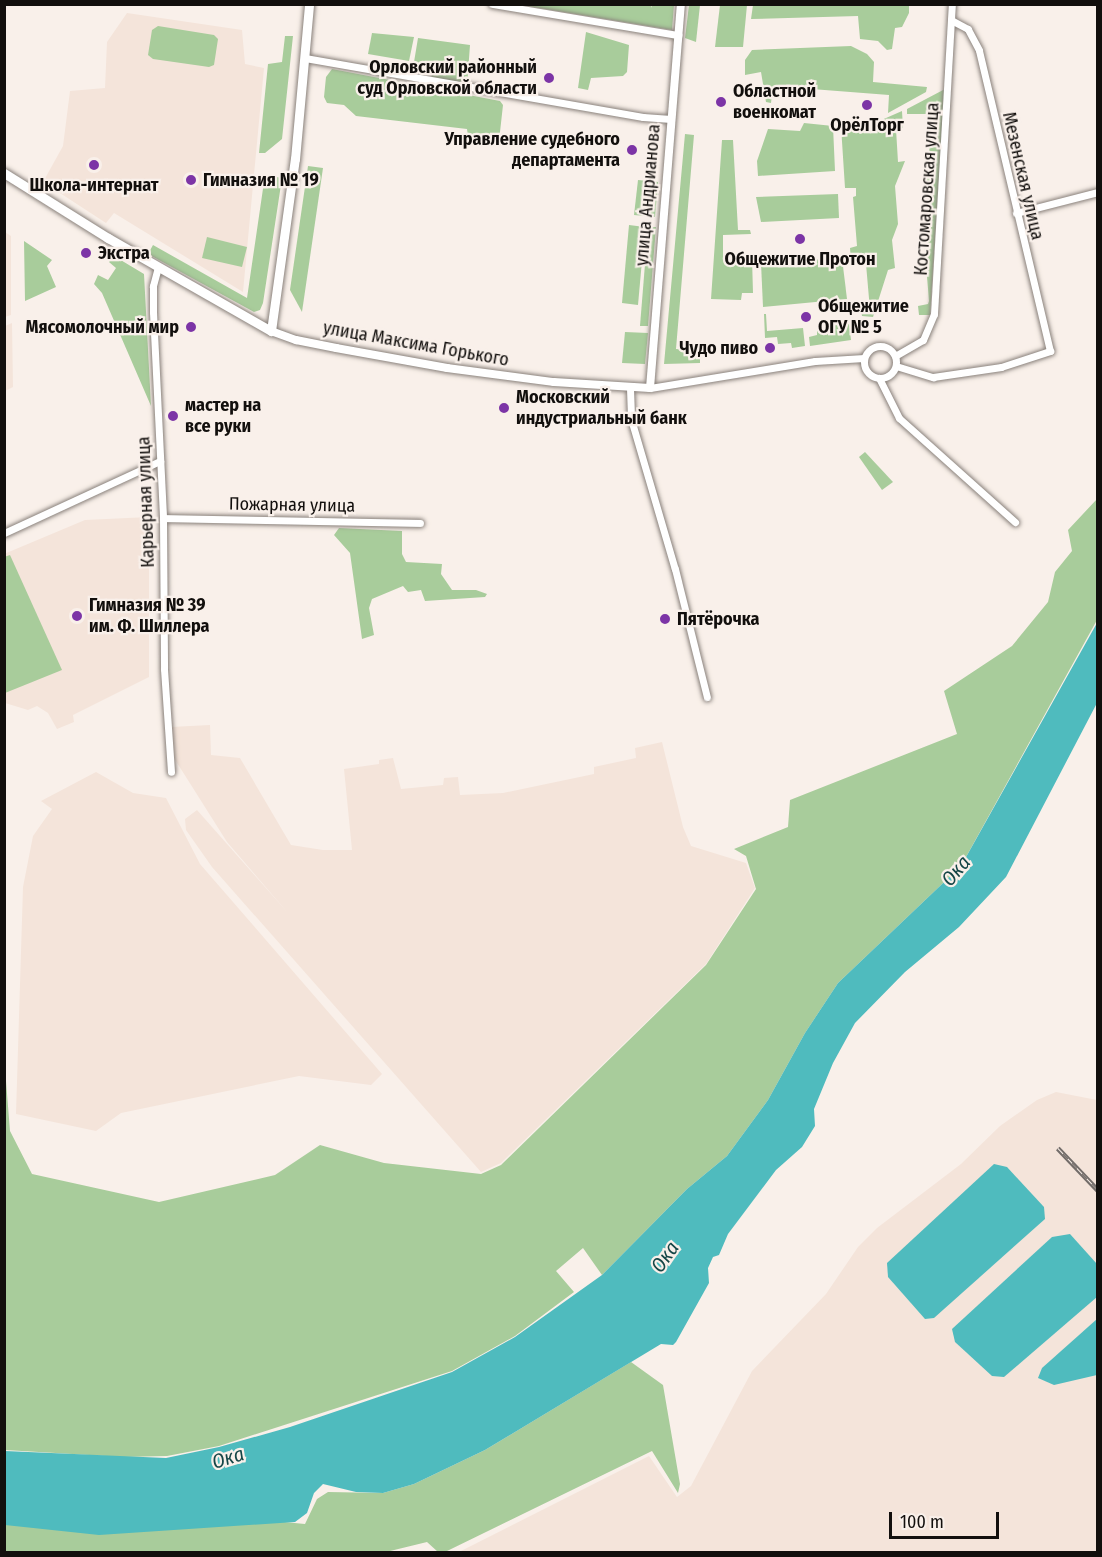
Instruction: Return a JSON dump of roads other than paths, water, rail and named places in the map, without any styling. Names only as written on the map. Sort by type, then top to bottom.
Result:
[{"type":"main road","points":[[271,331],[296,159],[309,4]]},
{"type":"main road","name":"улица Максима Горького","points":[[4,173],[159,267],[271,331]]},
{"type":"street","points":[[492,4],[678,35]]},
{"type":"street","name":"улица Андрианова","points":[[650,388],[681,4]]},
{"type":"street","name":"Костомаровская улица","points":[[895,356],[923,340],[934,314],[952,4]]},
{"type":"street","name":"Мезенская улица","points":[[896,366],[933,377],[1001,367],[1050,351],[979,50],[968,29],[951,20]]},
{"type":"street","points":[[305,57],[643,117],[671,119]]},
{"type":"street","points":[[1016,213],[1098,192]]},
{"type":"street","name":"Карьерная улица","points":[[159,267],[153,286],[163,518],[164,669],[171,772]]},
{"type":"street","name":"улица Максима Горького","points":[[271,331],[296,340],[447,368],[534,380],[630,388],[650,388],[815,361],[864,358]]},
{"type":"street","points":[[879,378],[890,375],[896,366],[895,356],[890,349],[881,345],[870,348],[864,358],[867,372],[879,378],[899,418],[1015,522]]},
{"type":"street","points":[[630,388],[631,419],[675,569],[707,697]]},
{"type":"street","points":[[4,533],[160,461]]},
{"type":"street","name":"Пожарная улица","points":[[163,518],[420,523]]},
{"type":"water","name":"Ока","points":[[1097,623],[1097,703],[1006,877],[959,927],[905,972],[855,1023],[833,1063],[814,1109],[815,1126],[802,1147],[776,1170],[728,1234],[719,1255],[713,1257],[708,1268],[709,1283],[673,1345],[661,1344],[485,1450],[414,1484],[383,1493],[356,1492],[323,1484],[314,1493],[307,1513],[295,1522],[99,1535],[5,1525],[5,1451],[166,1458],[219,1447],[290,1427],[452,1372],[515,1337],[602,1275],[687,1189],[727,1156],[768,1100],[805,1033],[838,983],[961,866]]},
{"type":"water","points":[[994,1164],[1007,1167],[1044,1207],[1045,1219],[934,1318],[925,1319],[888,1277],[887,1263]]},
{"type":"water","points":[[1070,1234],[1097,1264],[1097,1297],[1004,1377],[992,1376],[955,1342],[952,1329],[1052,1237]]},
{"type":"water","points":[[1097,1319],[1097,1375],[1054,1385],[1038,1378],[1042,1368]]},
{"type":"railway","points":[[1058,1148],[1098,1190]]},
{"type":"place","name":"Орловский районный суд Орловской области","points":[[549,78]]},
{"type":"place","name":"Областной военкомат","points":[[721,102]]},
{"type":"place","name":"ОрёлТорг","points":[[867,105]]},
{"type":"place","name":"Управление судебного департамента","points":[[632,150]]},
{"type":"place","name":"Школа-интернат","points":[[94,165]]},
{"type":"place","name":"Гимназия № 19","points":[[191,180]]},
{"type":"place","name":"Общежитие Протон","points":[[800,239]]},
{"type":"place","name":"Экстра","points":[[86,253]]},
{"type":"place","name":"Общежитие ОГУ № 5","points":[[806,317]]},
{"type":"place","name":"Мясомолочный мир","points":[[191,327]]},
{"type":"place","name":"Чудо пиво","points":[[770,348]]},
{"type":"place","name":"Московский индустриальный банк","points":[[504,408]]},
{"type":"place","name":"мастер на все руки","points":[[173,416]]},
{"type":"place","name":"Гимназия № 39 им. Ф. Шиллера","points":[[77,616]]},
{"type":"place","name":"Пятёрочка","points":[[665,619]]}]
